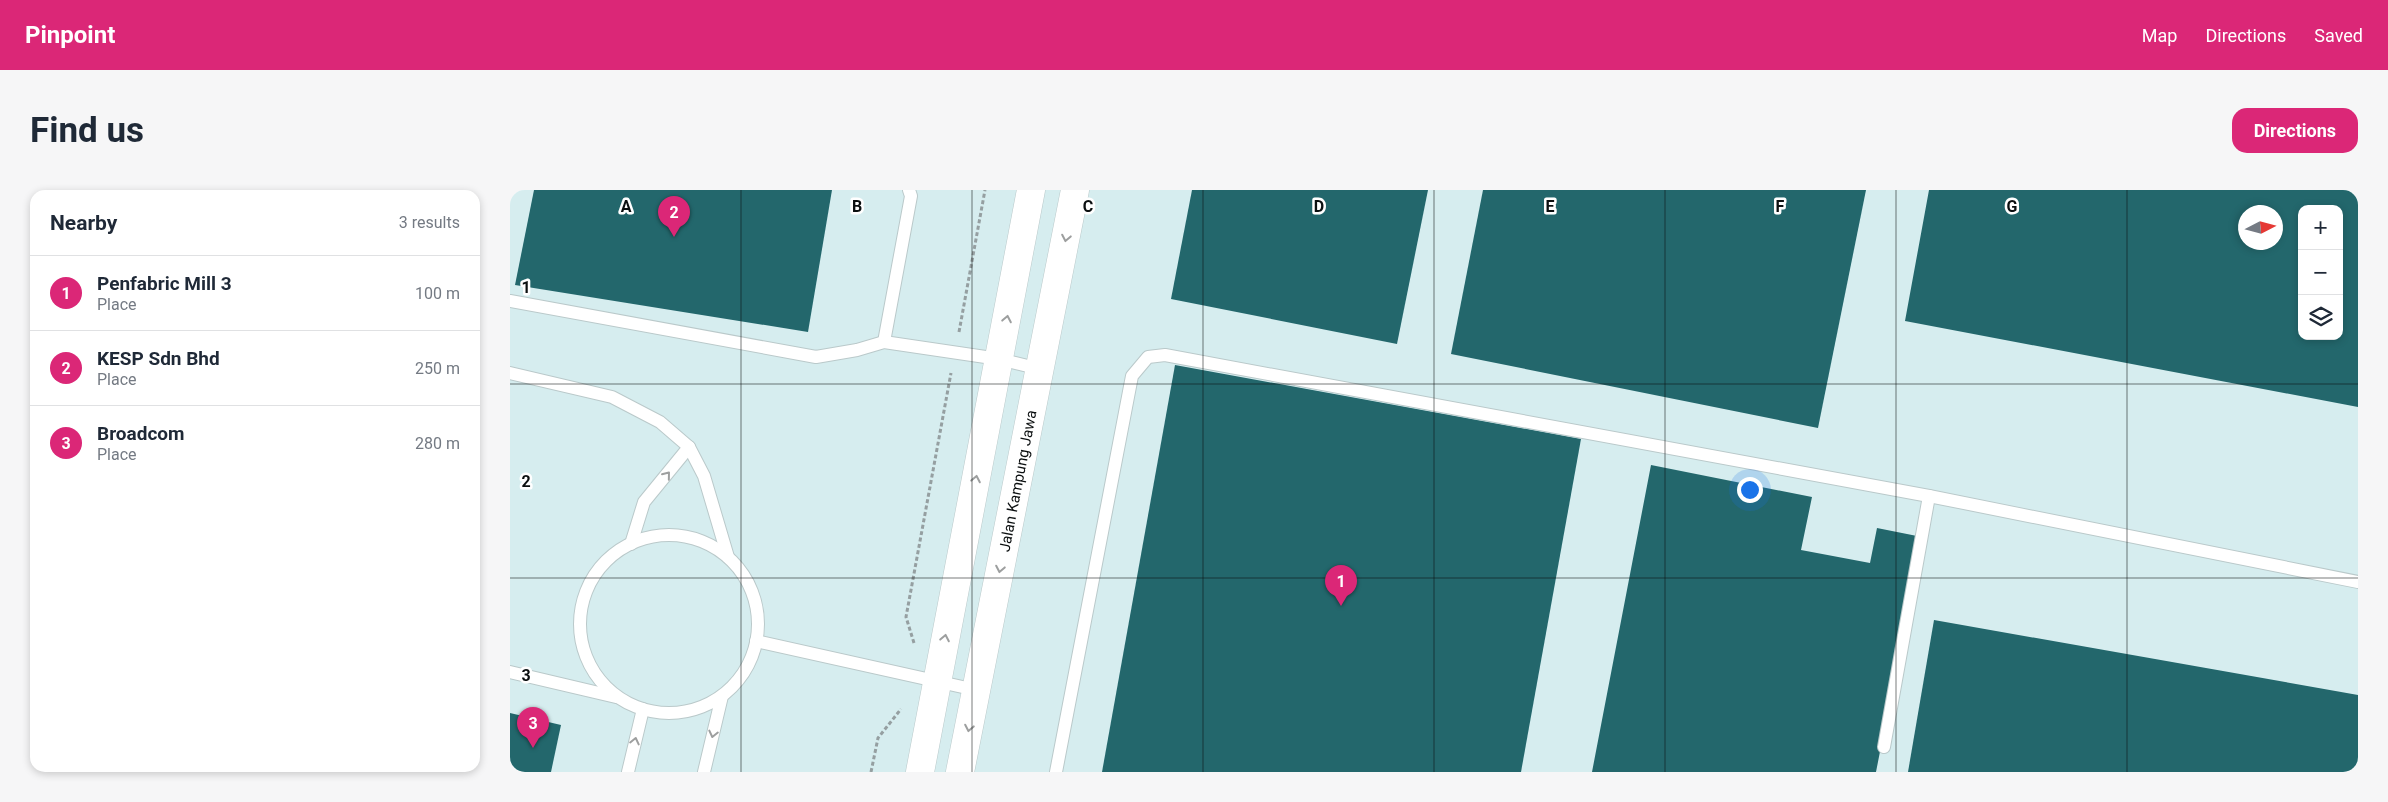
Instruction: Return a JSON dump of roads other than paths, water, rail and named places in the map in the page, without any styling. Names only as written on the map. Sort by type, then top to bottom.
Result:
[{"type":"street","points":[[920,772],[927,679],[999,360],[1031,190]]},
{"type":"street","name":"Jalan Kampung Jawa","points":[[960,772],[1075,190]]},
{"type":"lane","points":[[884,342],[911,196],[909,190]]},
{"type":"lane","points":[[510,301],[816,357],[857,350],[884,342],[955,352],[1040,369]]},
{"type":"lane","points":[[1056,772],[1132,376],[1148,357],[1165,355],[1929,496],[2358,582]]},
{"type":"lane","points":[[510,373],[612,397],[660,422],[689,447],[704,476],[728,557]]},
{"type":"lane","points":[[631,544],[644,502],[689,447]]},
{"type":"lane","points":[[1884,747],[1929,496]]},
{"type":"lane","points":[[510,672],[618,697],[643,709],[670,713],[697,709],[722,696],[744,672],[756,641],[757,610],[747,581],[728,557],[701,540],[669,534],[642,538],[617,550],[601,565],[589,584],[582,605],[580,631],[586,657],[599,679],[618,697]]},
{"type":"lane","points":[[756,641],[976,690]]},
{"type":"lane","points":[[704,772],[722,696]]},
{"type":"lane","points":[[628,772],[643,709]]},
{"type":"place","name":"KESP Sdn Bhd","points":[[674,237]]},
{"type":"place","name":"Penfabric Mill 3","points":[[1341,606]]},
{"type":"place","name":"Broadcom","points":[[533,748]]}]
